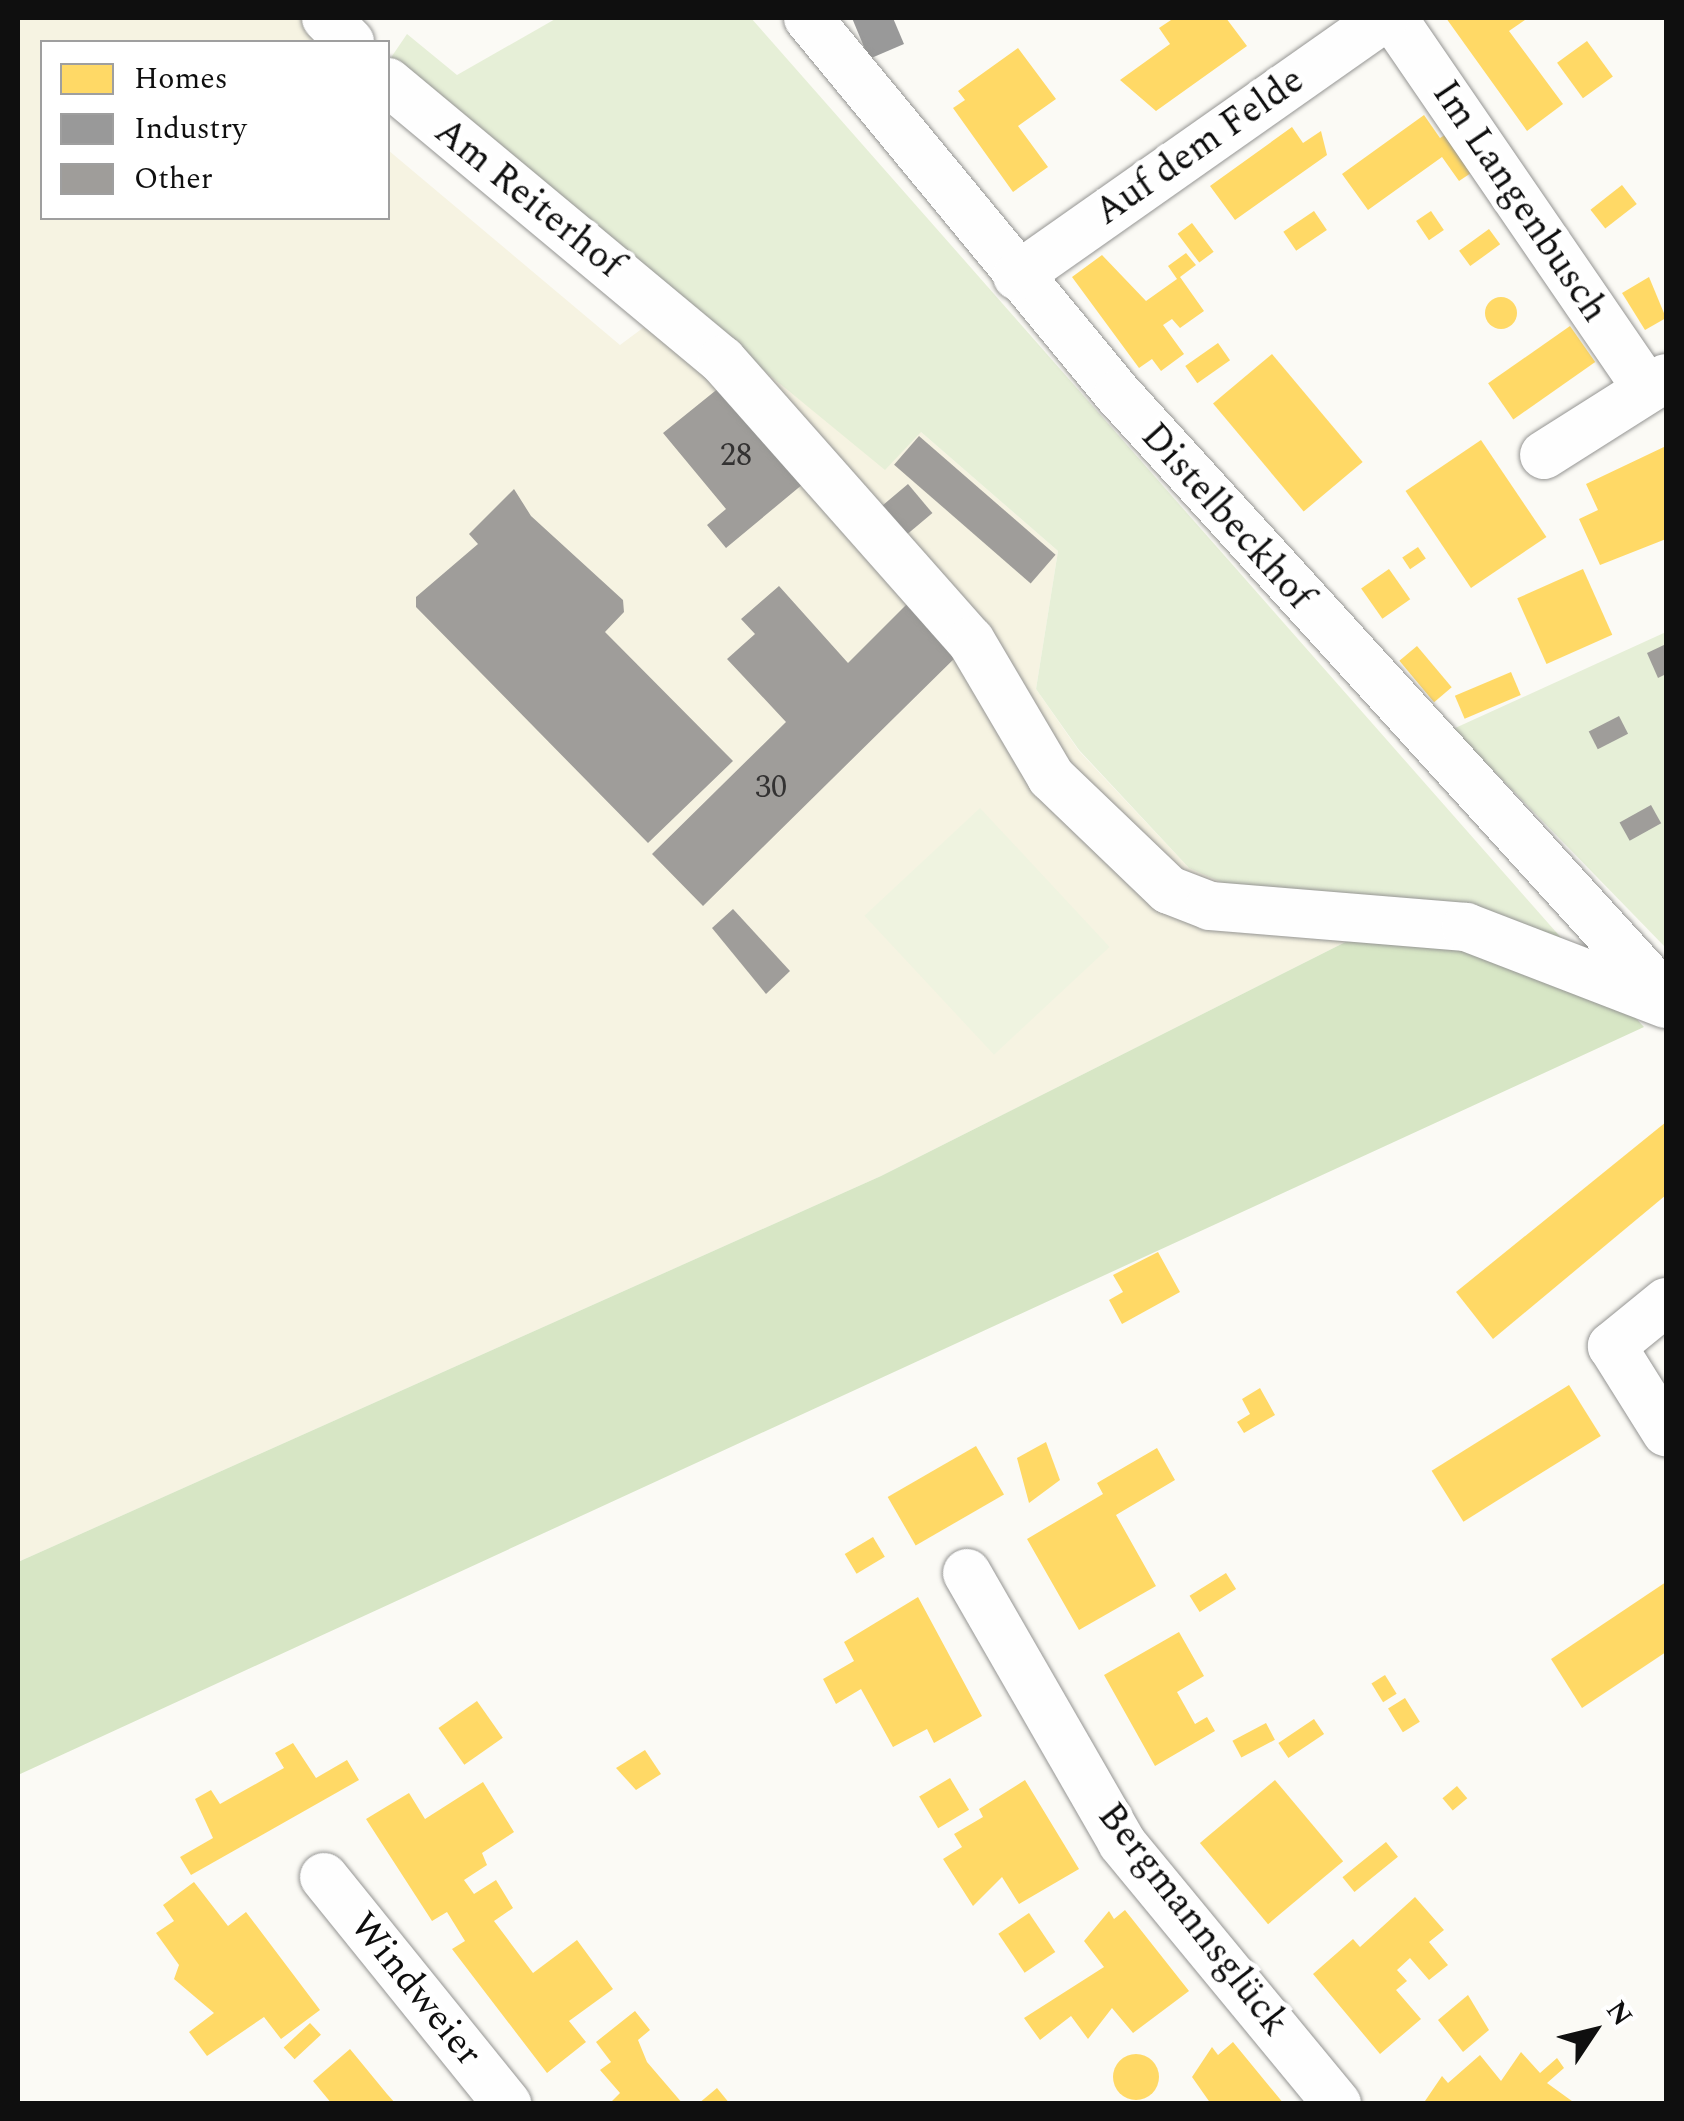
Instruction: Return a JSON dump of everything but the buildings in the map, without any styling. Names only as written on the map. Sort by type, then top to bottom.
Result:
[{"type":"street","points":[[326,18],[348,40]]},
{"type":"street","name":"Distelbeckhof","points":[[808,18],[1017,276],[1666,1000]]},
{"type":"street","name":"Auf dem Felde","points":[[1017,276],[1384,18]]},
{"type":"street","name":"Im Langenbusch","points":[[1393,18],[1656,382],[1544,455]]},
{"type":"street","name":"Am Reiterhof","points":[[390,84],[670,314],[742,381],[970,641],[1051,777],[1168,890],[1210,906],[1466,927],[1666,1000]]},
{"type":"street","points":[[1666,1302],[1612,1346],[1666,1432]]},
{"type":"street","name":"Bergmannsglück","points":[[967,1573],[1122,1843],[1338,2104]]},
{"type":"street","name":"Windweier","points":[[324,1877],[507,2104]]},
{"type":"shaded area","points":[[18,18],[307,18],[331,40],[40,40],[40,220],[390,220],[390,152],[620,345],[655,319],[921,432],[1058,551],[1036,689],[1079,751],[1189,868],[1415,907],[881,1176],[18,1562]]},
{"type":"green space","points":[[557,18],[751,18],[1556,932],[1235,888],[1189,868],[1079,750],[1036,689],[1058,551],[921,432],[885,470],[390,64],[390,59],[407,34],[457,75]]},
{"type":"green space","points":[[1666,632],[1666,948],[1453,729]]},
{"type":"green space","points":[[980,808],[1110,947],[994,1055],[864,916]]},
{"type":"green space","points":[[1415,907],[1556,932],[1644,1027],[18,1775],[18,1562],[881,1176]]}]
